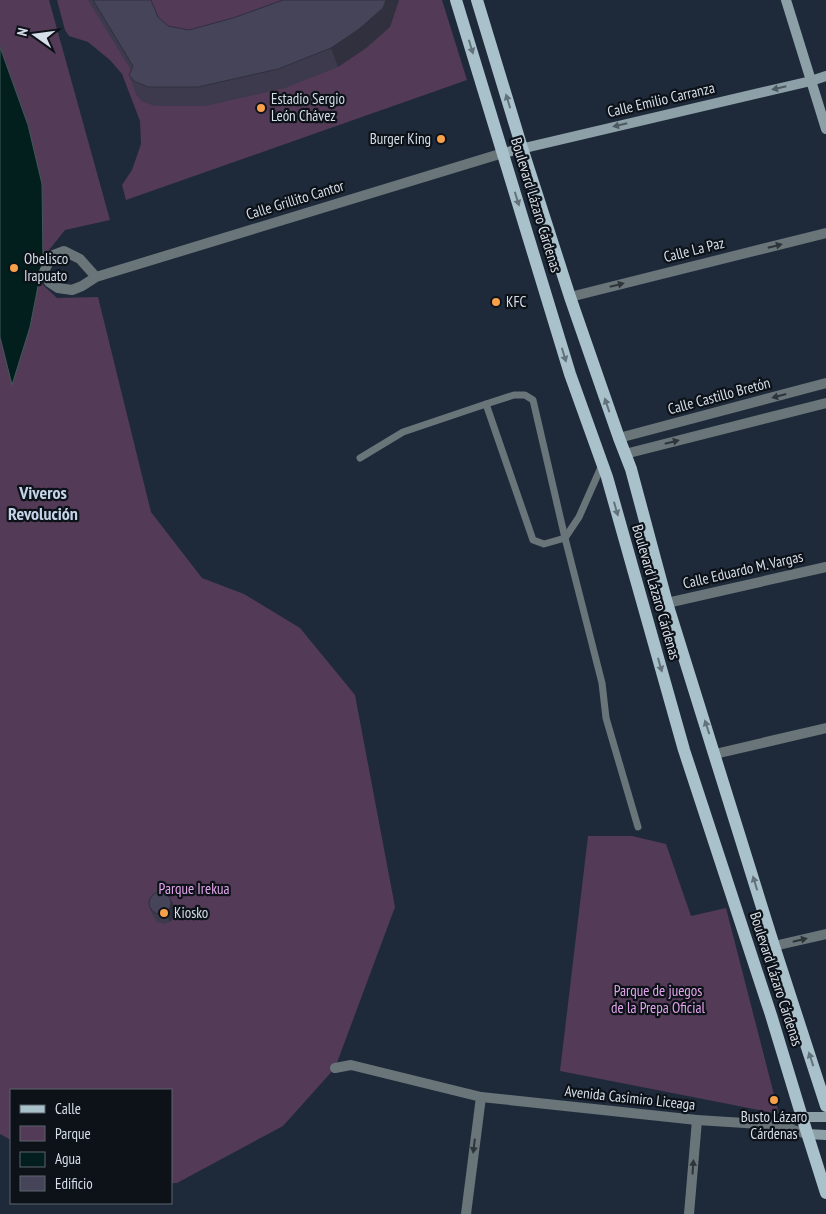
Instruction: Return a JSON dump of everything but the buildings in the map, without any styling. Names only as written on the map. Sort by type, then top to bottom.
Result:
[{"type":"main road","name":"Boulevard Lázaro Cárdenas","points":[[456,0],[570,374],[602,465],[684,750],[771,1015],[826,1193]]},
{"type":"main road","name":"Boulevard Lázaro Cárdenas","points":[[477,0],[570,296],[631,469],[667,603],[826,1106]]},
{"type":"street","points":[[786,0],[826,129]]},
{"type":"street","name":"Calle Emilio Carranza","points":[[503,153],[826,76]]},
{"type":"street","name":"Calle Grillito Cantor","points":[[96,277],[80,259],[64,251],[51,256],[44,272],[49,282],[58,288],[72,290],[96,277],[503,153]]},
{"type":"street","name":"Calle La Paz","points":[[570,296],[826,233]]},
{"type":"street","name":"Calle Castillo Bretón","points":[[619,438],[826,383]]},
{"type":"street","points":[[625,454],[826,403]]},
{"type":"street","name":"Calle Eduardo M. Vargas","points":[[667,603],[826,567]]},
{"type":"street","points":[[715,754],[826,728]]},
{"type":"street","points":[[774,946],[826,934]]},
{"type":"street","name":"Avenida Casimiro Liceaga","points":[[336,1068],[351,1065],[481,1097],[697,1120],[776,1125],[807,1134],[826,1135]]},
{"type":"street","points":[[466,1214],[481,1097]]},
{"type":"street","name":"Avenida Casimiro Liceaga","points":[[776,1125],[802,1117],[826,1117]]},
{"type":"street","points":[[690,1214],[697,1120]]},
{"type":"lane","points":[[360,458],[403,432],[486,404],[514,395],[525,395],[533,400],[602,684],[606,718],[638,827]]},
{"type":"lane","points":[[486,404],[533,540],[544,544],[565,538],[579,517],[602,465]]},
{"type":"green space","name":"Parque Irekua","points":[[0,0],[49,0],[110,220],[65,230],[45,255],[41,283],[57,298],[98,297],[151,512],[202,578],[244,594],[300,628],[355,695],[395,907],[335,1068],[283,1126],[177,1183],[172,1183],[172,1089],[10,1089],[10,1139],[0,1134]]},
{"type":"green space","name":"Estadio Sergio León Chávez","points":[[57,0],[442,0],[467,80],[126,200],[122,185],[132,170],[141,144],[140,121],[122,74],[110,60],[88,42],[69,36],[65,30]]},
{"type":"green space","name":"Parque de juegos de la Prepa Oficial","points":[[588,836],[632,836],[666,844],[691,916],[726,908],[779,1114],[560,1071]]},
{"type":"water","points":[[0,47],[28,125],[42,184],[43,261],[30,327],[12,385],[0,337]]},
{"type":"place","name":"Estadio Sergio León Chávez","points":[[261,108]]},
{"type":"place","name":"Burger King","points":[[441,139]]},
{"type":"place","name":"Obelisco Irapuato","points":[[14,268]]},
{"type":"place","name":"KFC","points":[[496,302]]},
{"type":"place","name":"Kiosko","points":[[164,913]]},
{"type":"place","name":"Busto Lázaro Cárdenas","points":[[774,1100]]},
{"type":"district","name":"Viveros Revolución","points":[[43,503]]}]
